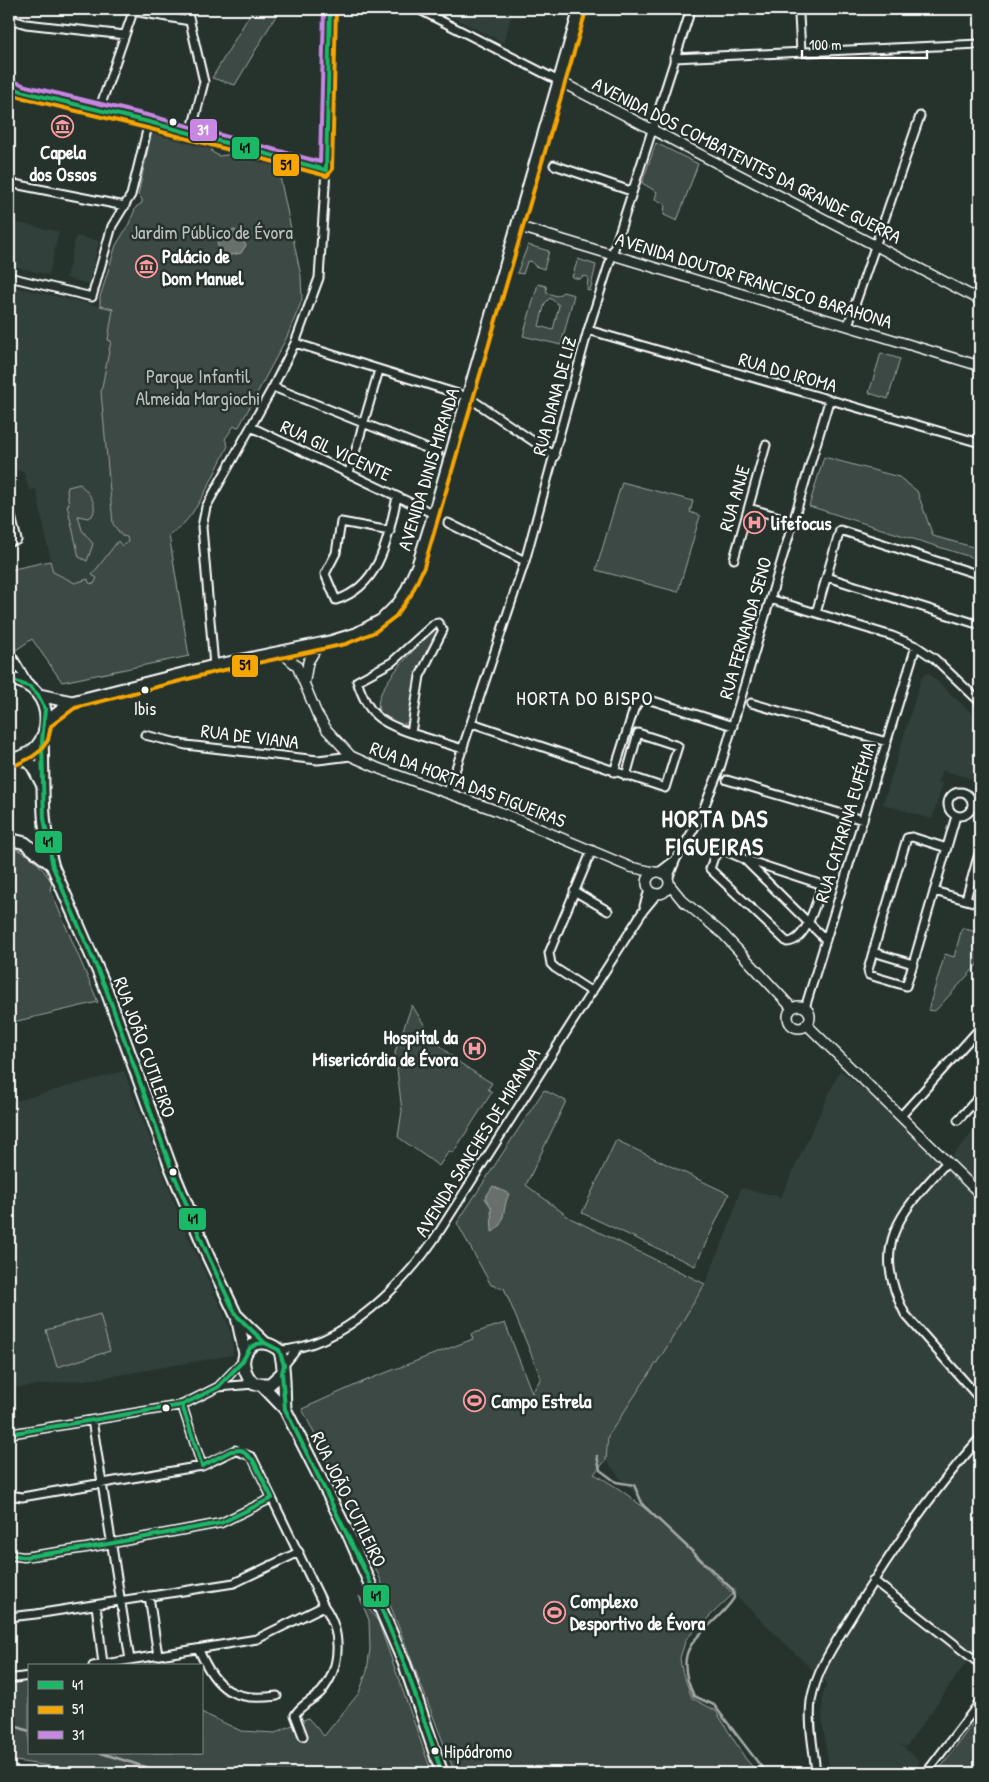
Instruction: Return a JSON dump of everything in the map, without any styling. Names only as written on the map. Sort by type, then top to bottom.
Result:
[{"type":"main road","name":"AVENIDA DINIS MIRANDA","points":[[46,722],[72,702],[214,666],[345,638],[372,626],[399,603],[414,577],[434,514],[580,9]]},
{"type":"main road","points":[[9,679],[29,686],[39,695],[44,704],[46,722],[42,737],[29,752],[12,759]]},
{"type":"main road","name":"AVENIDA DINIS MIRANDA","points":[[39,695],[72,702]]},
{"type":"main road","name":"RUA JOÃO CUTILEIRO","points":[[42,737],[44,832],[53,867],[106,989],[173,1172],[208,1256],[236,1315],[243,1358],[243,1370],[285,1409],[367,1575],[405,1665],[442,1773]]},
{"type":"main road","name":"RUA JOÃO CUTILEIRO","points":[[12,759],[32,765],[43,785]]},
{"type":"main road","points":[[9,839],[25,843],[35,849],[53,867]]},
{"type":"main road","name":"RUA JOÃO CUTILEIRO","points":[[236,1315],[265,1343],[279,1350],[283,1369],[285,1409]]},
{"type":"main road","points":[[243,1358],[250,1348],[265,1343]]},
{"type":"main road","points":[[258,1384],[270,1384],[283,1369]]},
{"type":"street","points":[[187,9],[204,82],[191,133]]},
{"type":"street","points":[[214,666],[202,527],[206,507],[273,387],[295,343],[319,278],[326,170],[330,9]]},
{"type":"street","name":"AVENIDA DOS COMBATENTES DA GRANDE GUERRA","points":[[418,9],[980,300]]},
{"type":"street","name":"RUA DIANA DE LIZ","points":[[448,792],[525,561],[588,330],[690,9]]},
{"type":"street","points":[[99,110],[133,10],[190,21]]},
{"type":"street","points":[[799,15],[801,52]]},
{"type":"street","points":[[9,19],[26,24],[126,35]]},
{"type":"street","points":[[674,58],[980,44]]},
{"type":"street","points":[[9,88],[149,122],[326,170]]},
{"type":"street","points":[[848,325],[920,116]]},
{"type":"street","points":[[9,276],[92,297],[112,226],[131,196],[149,122]]},
{"type":"street","points":[[554,165],[631,191]]},
{"type":"street","points":[[9,183],[126,206]]},
{"type":"street","name":"AVENIDA DOUTOR FRANCISCO BARAHONA","points":[[518,226],[980,366]]},
{"type":"street","name":"RUA DO IROMA","points":[[588,330],[980,443]]},
{"type":"street","points":[[295,343],[468,397],[555,456]]},
{"type":"street","points":[[348,473],[380,370]]},
{"type":"street","points":[[273,387],[438,453]]},
{"type":"street","name":"RUA FERNANDA SENO","points":[[668,882],[676,859],[707,801],[733,726],[829,401]]},
{"type":"street","name":"RUA GIL VICENTE","points":[[251,427],[434,514]]},
{"type":"street","name":"RUA ANJE","points":[[734,559],[766,445]]},
{"type":"street","points":[[390,531],[341,522],[336,553],[325,574],[336,600],[349,596],[372,576],[390,531],[397,496]]},
{"type":"street","points":[[9,508],[17,540],[9,542]]},
{"type":"street","points":[[749,508],[794,521]]},
{"type":"street","points":[[448,523],[525,561]]},
{"type":"street","points":[[816,613],[840,530],[980,574]]},
{"type":"street","points":[[826,577],[980,625]]},
{"type":"street","points":[[770,599],[892,636],[916,646],[935,659],[980,702]]},
{"type":"street","points":[[411,733],[420,676],[443,630],[438,624],[434,624],[392,662],[358,681],[368,708],[384,723],[411,733],[463,749]]},
{"type":"street","points":[[305,680],[308,662],[319,644]]},
{"type":"street","name":"RUA CATARINA EUFÉMIA","points":[[805,1008],[916,646]]},
{"type":"street","name":"RUA DA HORTA DAS FIGUEIRAS","points":[[297,649],[303,659],[305,680]]},
{"type":"street","name":"RUA DA HORTA DAS FIGUEIRAS","points":[[281,652],[297,666],[305,680],[322,722],[333,739],[351,756],[380,769],[448,792],[630,867],[656,872],[668,882],[682,900],[723,934],[792,1008],[788,1016],[790,1024],[798,1028],[806,1024],[980,1194]]},
{"type":"street","points":[[9,670],[11,654]]},
{"type":"street","points":[[11,654],[29,686]]},
{"type":"street","points":[[614,772],[634,709],[639,701],[647,699],[733,726]]},
{"type":"street","points":[[751,703],[887,742]]},
{"type":"street","points":[[472,723],[614,772],[626,776],[665,788],[678,746],[638,733],[626,776]]},
{"type":"street","name":"RUA DE VIANA","points":[[145,735],[186,745],[318,760],[351,756]]},
{"type":"street","points":[[727,780],[863,820]]},
{"type":"street","points":[[947,848],[912,837],[907,838],[868,970],[871,976],[906,986],[913,964],[947,848],[956,816]]},
{"type":"street","points":[[592,850],[549,953],[549,958],[556,968],[592,992]]},
{"type":"street","points":[[723,850],[744,859],[820,884],[821,888],[809,924],[793,940],[787,942],[710,869],[714,858],[723,850]]},
{"type":"street","points":[[966,900],[979,860],[980,851]]},
{"type":"street","name":"RUA FERNANDA SENO","points":[[656,872],[676,859]]},
{"type":"street","points":[[744,859],[826,940]]},
{"type":"street","name":"RUA DA HORTA DAS FIGUEIRAS","points":[[630,867],[654,890],[682,900]]},
{"type":"street","points":[[654,890],[656,872]]},
{"type":"street","points":[[654,890],[668,882]]},
{"type":"street","name":"AVENIDA SANCHES DE MIRANDA","points":[[279,1350],[297,1349],[346,1325],[387,1297],[414,1268],[452,1213],[643,911],[654,890]]},
{"type":"street","points":[[574,891],[608,911]]},
{"type":"street","points":[[934,891],[980,904]]},
{"type":"street","points":[[873,952],[913,964]]},
{"type":"street","points":[[792,1008],[800,1006],[805,1008],[810,1018],[806,1024]]},
{"type":"street","points":[[901,1116],[980,1028]]},
{"type":"street","points":[[958,1120],[980,1096]]},
{"type":"street","points":[[947,1162],[916,1196],[899,1220],[891,1242],[891,1271],[898,1299],[905,1314],[980,1399]]},
{"type":"street","name":"AVENIDA SANCHES DE MIRANDA","points":[[283,1369],[297,1349]]},
{"type":"street","points":[[218,1387],[243,1358]]},
{"type":"street","points":[[9,1434],[182,1405],[218,1387],[258,1384]]},
{"type":"street","points":[[182,1405],[202,1466]]},
{"type":"street","points":[[92,1420],[130,1660]]},
{"type":"street","points":[[816,1773],[810,1717],[815,1684],[821,1668],[872,1580],[921,1509],[980,1438]]},
{"type":"street","points":[[9,1495],[22,1497],[202,1466],[236,1450],[252,1457],[324,1606],[333,1619],[337,1652],[330,1678],[321,1691],[295,1715],[303,1736]]},
{"type":"street","points":[[9,1555],[24,1557],[86,1548],[220,1523],[272,1498]]},
{"type":"street","points":[[9,1616],[96,1605],[239,1582],[299,1552]]},
{"type":"street","points":[[872,1580],[978,1662],[980,1652]]},
{"type":"street","points":[[149,1596],[158,1656]]},
{"type":"street","points":[[96,1605],[103,1664],[199,1650],[257,1639],[324,1606]]},
{"type":"street","points":[[199,1650],[211,1675],[228,1691],[249,1698],[277,1696]]},
{"type":"street","points":[[9,1678],[28,1676]]},
{"type":"street","points":[[926,1773],[980,1702]]},
{"type":"shaded area","points":[[437,9],[513,9],[504,43]]},
{"type":"shaded area","points":[[9,221],[59,232],[49,275],[9,265]]},
{"type":"shaded area","points":[[235,230],[246,245],[241,253],[222,257],[217,243],[222,234]]},
{"type":"shaded area","points":[[76,236],[99,241],[89,284],[66,278]]},
{"type":"shaded area","points":[[9,286],[113,309],[108,340],[111,341],[101,392],[113,524],[128,541],[123,546],[118,541],[93,575],[97,578],[94,584],[91,584],[88,579],[75,583],[53,572],[36,489],[29,490],[24,472],[9,468]]},
{"type":"shaded area","points":[[928,673],[980,721],[980,781],[942,770],[938,782],[943,783],[932,819],[883,804],[922,676]]},
{"type":"shaded area","points":[[840,1070],[947,1162],[980,1124],[980,1643],[906,1747],[900,1744],[920,1761],[915,1769],[900,1773],[829,1769],[822,1718],[823,1694],[827,1684],[729,1589],[621,1479],[606,1460],[608,1436],[665,1350],[705,1284],[728,1229],[741,1188],[781,1197]]},
{"type":"shaded area","points":[[124,1071],[184,1228],[227,1321],[231,1335],[233,1355],[101,1378],[9,1387],[9,1103]]},
{"type":"shaded area","points":[[493,1186],[509,1194],[500,1226],[492,1232],[491,1207],[485,1198]]},
{"type":"green space","points":[[253,9],[280,9],[235,85],[212,78]]},
{"type":"green space","name":"Jardim Público de Évora","points":[[152,130],[211,146],[212,152],[219,156],[227,155],[231,150],[277,163],[301,276],[302,300],[287,337],[239,427],[234,426],[225,439],[228,446],[203,496],[187,519],[169,535],[189,656],[62,682],[32,639],[16,650],[9,639],[9,570],[50,561],[53,572],[75,583],[88,579],[89,583],[94,584],[97,578],[92,575],[118,541],[122,546],[128,542],[127,537],[122,536],[113,524],[101,392],[111,341],[108,340],[113,309],[100,306],[100,297],[116,245],[128,226],[136,207],[142,203],[142,199],[138,195]]},
{"type":"green space","points":[[656,143],[698,164],[677,221],[664,215],[665,204],[655,199],[657,192],[642,183]]},
{"type":"green space","points":[[528,245],[549,251],[544,269],[535,266],[531,261],[527,262],[523,274],[517,273]]},
{"type":"green space","points":[[578,259],[596,265],[590,291],[587,290],[588,277],[583,276],[580,279],[572,277]]},
{"type":"green space","points":[[538,284],[546,286],[547,293],[557,296],[563,292],[574,295],[561,345],[523,336]],"holes":[[[550,298],[559,305],[553,330],[539,326],[545,303]]]},
{"type":"green space","points":[[881,353],[900,359],[888,399],[869,393]]},
{"type":"green space","points":[[824,457],[899,477],[917,491],[933,536],[980,549],[980,560],[809,506]]},
{"type":"green space","points":[[622,482],[693,501],[690,512],[700,516],[678,592],[596,570]]},
{"type":"green space","points":[[80,484],[92,498],[94,507],[92,516],[88,518],[78,516],[82,530],[93,544],[87,561],[79,557],[67,505],[69,504],[68,487]]},
{"type":"green space","points":[[436,627],[438,634],[419,667],[412,696],[410,721],[400,726],[382,716],[379,710],[379,701],[383,690],[399,666]]},
{"type":"green space","points":[[9,847],[23,852],[34,860],[44,870],[52,883],[50,889],[98,1002],[9,1023]]},
{"type":"green space","points":[[962,928],[980,933],[980,962],[935,1011],[928,1010],[945,954],[954,957]]},
{"type":"green space","points":[[412,1005],[437,1042],[445,1050],[465,1066],[492,1083],[488,1089],[492,1092],[453,1153],[449,1151],[439,1166],[398,1137],[402,1111],[395,1052]]},
{"type":"green space","points":[[544,1090],[566,1101],[526,1185],[570,1218],[705,1284],[665,1350],[608,1436],[606,1460],[594,1474],[614,1485],[650,1513],[733,1594],[686,1639],[680,1658],[682,1671],[692,1698],[716,1711],[745,1758],[758,1773],[455,1773],[379,1576],[367,1552],[372,1549],[302,1409],[367,1380],[473,1339],[471,1334],[505,1323],[532,1393],[541,1378],[504,1288],[491,1285],[457,1223]]},
{"type":"green space","points":[[616,1140],[729,1194],[695,1266],[582,1213]]},
{"type":"green space","points":[[100,1314],[110,1351],[57,1367],[46,1330]]},
{"type":"green space","points":[[359,1596],[378,1621],[432,1773],[97,1773],[9,1760],[9,1682],[28,1680],[28,1754],[202,1754],[202,1712],[241,1731],[275,1733],[308,1718],[324,1736],[359,1693],[367,1671],[370,1649],[369,1620]]},
{"type":"green space","points":[[977,1717],[980,1718],[980,1773],[937,1773]]},
{"type":"waterway","points":[[597,1456],[600,1470],[616,1482],[634,1485],[643,1505],[733,1590],[734,1598],[724,1611],[694,1640],[688,1650],[685,1662],[687,1677],[694,1696],[714,1705],[766,1773]]},
{"type":"waterway","points":[[9,1724],[28,1731]]},
{"type":"waterway","points":[[104,1754],[164,1773]]},
{"type":"transit line","name":"31","points":[[11,80],[26,86],[151,116],[320,162],[324,9]]},
{"type":"transit line","name":"41","points":[[9,86],[24,92],[149,122],[326,170],[330,9]]},
{"type":"transit line","name":"51","points":[[9,93],[327,176],[332,170],[336,9]]},
{"type":"transit line","name":"51","points":[[12,767],[40,751],[48,740],[51,726],[75,708],[215,672],[346,644],[375,632],[396,616],[411,595],[424,567],[586,11]]},
{"type":"transit line","name":"41","points":[[9,679],[30,687],[38,695],[45,709],[42,742],[44,818],[53,867],[106,989],[170,1165],[208,1256],[236,1315],[265,1343]]},
{"type":"transit line","name":"41","points":[[9,1434],[182,1405],[218,1387],[242,1362],[250,1348],[257,1344],[265,1343],[279,1350],[284,1365],[282,1373],[285,1409],[367,1575],[405,1665],[442,1773]]},
{"type":"transit line","name":"41","points":[[9,1555],[24,1557],[86,1548],[221,1523],[272,1498],[253,1460],[241,1450],[231,1451],[202,1466],[182,1405]]},
{"type":"place","name":"Capela dos Ossos","points":[[63,126]]},
{"type":"place","name":"Palácio de Dom Manuel","points":[[146,267]]},
{"type":"place","name":"lifefocus","points":[[755,523]]},
{"type":"place","name":"Ibis","points":[[145,690]]},
{"type":"place","name":"Hospital da Misericórdia de Évora","points":[[474,1048]]},
{"type":"place","name":"Campo Estrela","points":[[475,1401]]},
{"type":"place","name":"Complexo Desportivo de Évora","points":[[554,1612]]},
{"type":"place","name":"Hipódromo","points":[[435,1751]]},
{"type":"district","name":"HORTA DO BISPO","points":[[585,697]]},
{"type":"district","name":"HORTA DAS FIGUEIRAS","points":[[715,832]]},
{"type":"park label","name":"Parque Infantil Almeida Margiochi","points":[[198,387]]}]
